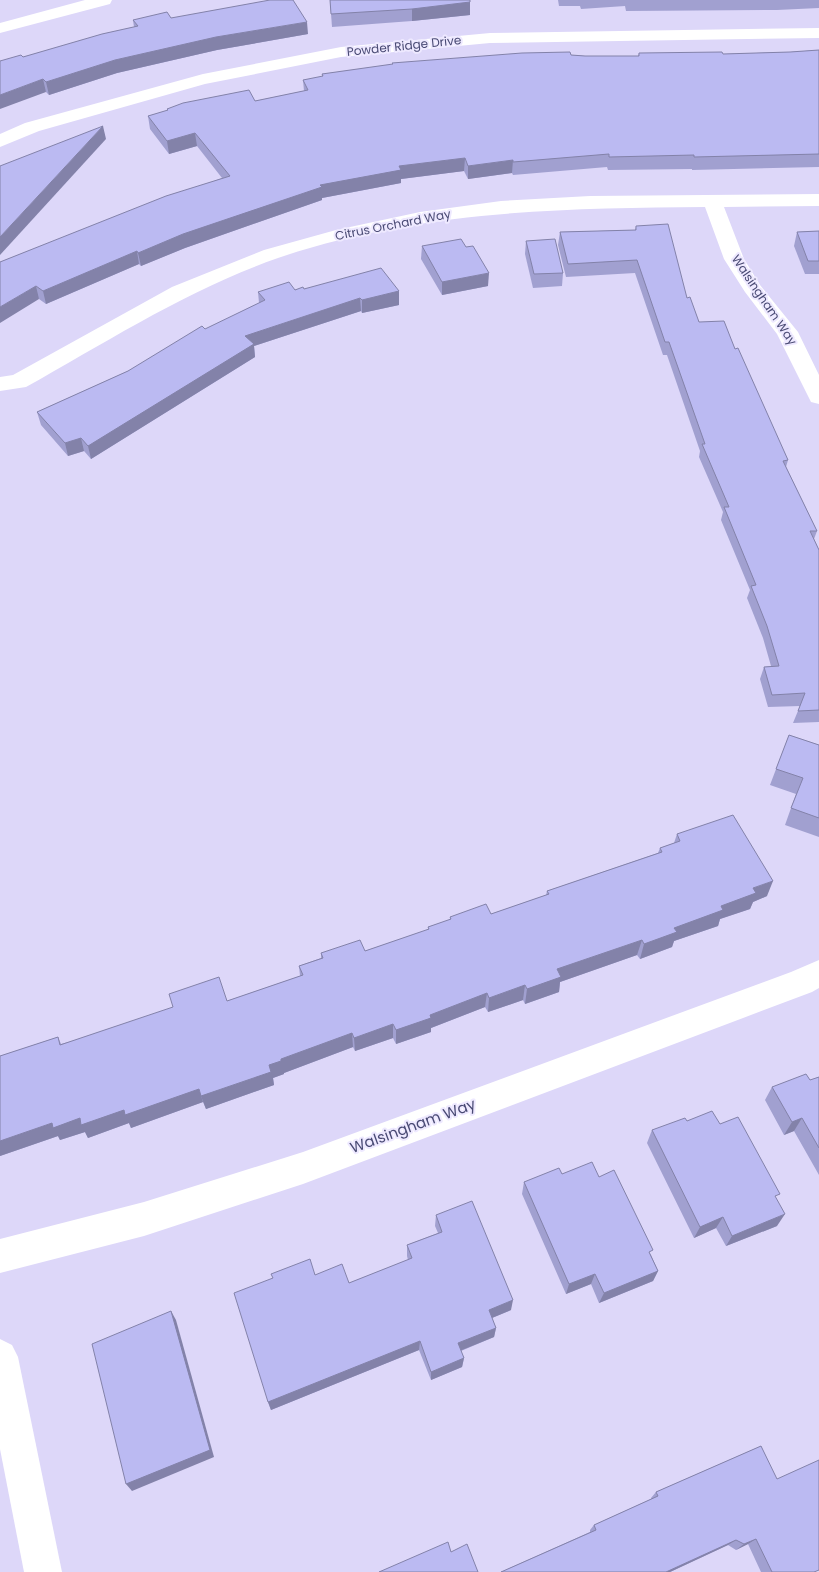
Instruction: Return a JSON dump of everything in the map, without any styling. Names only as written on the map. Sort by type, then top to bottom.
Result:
[{"type":"street","points":[[0,14],[51,0]]},
{"type":"street","points":[[0,28],[104,0]]},
{"type":"street","name":"Powder Ridge Drive","points":[[0,141],[32,127],[203,78],[341,52],[490,38],[819,33]]},
{"type":"street","name":"Citrus Orchard Way","points":[[0,384],[18,382],[178,292],[272,254],[336,236],[420,218],[501,208],[590,202],[819,200]]},
{"type":"street","name":"Walsingham Way","points":[[713,202],[734,259],[752,288],[787,332],[819,397]]},
{"type":"street","name":"Walsingham Way","points":[[0,1256],[144,1219],[303,1168],[801,982],[819,973]]},
{"type":"street","points":[[0,1357],[43,1572]]},
{"type":"shaded area","points":[[0,0],[819,0],[819,1572],[0,1572]]},
{"type":"building","points":[[270,0],[293,0],[307,22],[216,37],[115,60],[46,82],[43,79],[0,95],[0,61],[21,55],[23,57],[102,34],[138,26],[133,20],[167,12],[171,18]]},
{"type":"building","points":[[330,0],[470,0],[470,2],[412,9],[331,14]]},
{"type":"building","points":[[819,50],[819,154],[609,157],[609,154],[513,162],[513,160],[468,166],[465,158],[399,166],[401,170],[320,185],[322,187],[183,234],[138,253],[137,251],[43,291],[36,286],[0,307],[0,262],[166,196],[230,176],[195,133],[167,141],[148,116],[183,103],[249,90],[255,101],[308,90],[303,80],[323,76],[322,74],[392,63],[522,53],[570,52],[571,55],[585,56],[639,56],[639,53],[722,52],[723,54]]},
{"type":"building","points":[[103,126],[0,237],[0,166]]},
{"type":"building","points":[[668,224],[687,298],[690,297],[699,322],[724,321],[735,349],[738,348],[788,460],[783,461],[817,531],[810,531],[819,550],[819,710],[798,711],[805,693],[772,695],[764,667],[779,666],[767,626],[751,586],[756,585],[724,507],[729,507],[702,444],[705,444],[669,342],[665,342],[637,260],[568,264],[560,232],[636,230],[636,226]]},
{"type":"building","points":[[819,231],[819,261],[808,261],[797,232]]},
{"type":"building","points":[[461,239],[466,247],[473,246],[489,273],[442,282],[422,246]]},
{"type":"building","points":[[555,239],[563,273],[534,274],[526,241]]},
{"type":"building","points":[[381,268],[399,291],[362,300],[360,298],[245,336],[254,344],[88,446],[81,438],[65,443],[37,412],[128,371],[202,326],[205,329],[265,300],[258,292],[289,282],[295,290],[303,287],[304,289]]},
{"type":"building","points":[[789,735],[819,745],[819,818],[791,808],[803,778],[776,769]]},
{"type":"building","points":[[733,815],[773,881],[753,888],[756,893],[721,906],[723,910],[674,928],[677,932],[644,944],[642,940],[557,969],[561,977],[527,989],[525,985],[489,998],[487,993],[430,1015],[431,1018],[396,1030],[393,1024],[354,1038],[352,1033],[281,1059],[281,1061],[269,1065],[271,1072],[201,1096],[199,1089],[125,1115],[124,1110],[81,1125],[80,1118],[53,1128],[52,1123],[0,1141],[0,1056],[58,1037],[60,1045],[173,1007],[169,994],[219,977],[227,1001],[303,975],[299,966],[323,958],[321,953],[360,940],[365,951],[429,929],[428,927],[451,919],[450,917],[486,904],[491,914],[549,894],[547,891],[662,852],[660,848],[680,841],[677,834]]},
{"type":"building","points":[[806,1074],[810,1080],[819,1077],[819,1148],[802,1118],[792,1122],[772,1087]]},
{"type":"building","points":[[712,1111],[720,1124],[738,1117],[780,1194],[775,1196],[785,1214],[732,1236],[723,1217],[700,1227],[652,1130],[685,1118],[687,1121]]},
{"type":"building","points":[[592,1162],[599,1177],[614,1170],[653,1250],[649,1252],[658,1271],[604,1293],[595,1274],[569,1284],[524,1182],[559,1168],[562,1174]]},
{"type":"building","points":[[472,1201],[513,1300],[489,1310],[496,1328],[458,1343],[464,1358],[431,1372],[420,1341],[268,1402],[234,1293],[273,1278],[271,1274],[310,1259],[315,1275],[342,1264],[349,1283],[412,1258],[407,1245],[442,1232],[436,1215]]},
{"type":"building","points":[[171,1311],[210,1450],[126,1484],[92,1344]]},
{"type":"building","points":[[761,1446],[777,1479],[819,1460],[819,1570],[814,1572],[772,1572],[756,1539],[744,1544],[736,1540],[666,1572],[501,1572],[596,1530],[594,1525],[658,1496],[656,1492]]},
{"type":"building","points":[[448,1542],[451,1552],[467,1544],[478,1572],[379,1572]]}]
